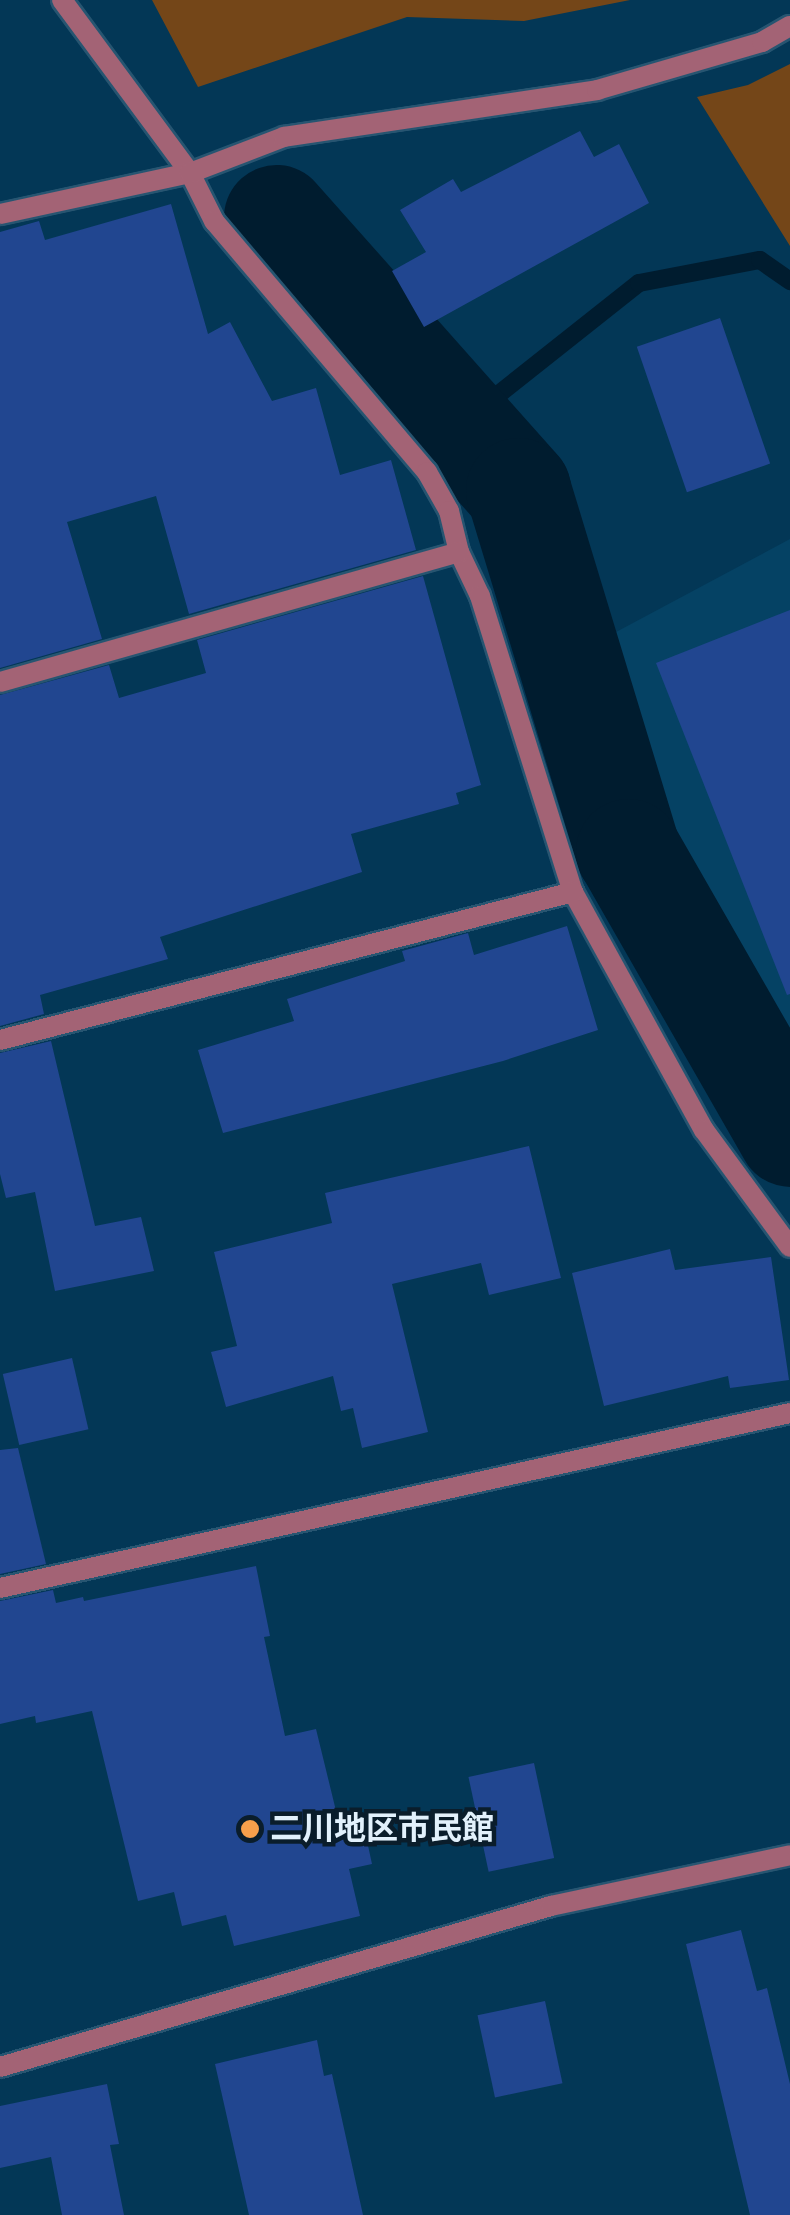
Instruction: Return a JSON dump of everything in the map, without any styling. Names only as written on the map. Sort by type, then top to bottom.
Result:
[{"type":"street","points":[[62,0],[190,174],[214,221],[427,472],[449,511],[459,552],[480,596],[573,892],[704,1130],[790,1246]]},
{"type":"street","points":[[0,214],[190,174],[284,137],[597,90],[762,42],[790,26]]},
{"type":"street","points":[[0,682],[459,552]]},
{"type":"street","points":[[0,1040],[573,892]]},
{"type":"street","points":[[0,1588],[790,1412]]},
{"type":"street","points":[[0,2067],[550,1906],[790,1855]]},
{"type":"shaded area","points":[[152,0],[630,0],[524,21],[407,17],[198,87]]},
{"type":"shaded area","points":[[790,64],[790,246],[697,97],[748,85]]},
{"type":"shaded area","points":[[790,539],[790,1052],[668,853],[603,639]]},
{"type":"building","points":[[580,131],[594,157],[619,144],[649,203],[424,327],[392,271],[426,252],[400,210],[453,179],[461,192]]},
{"type":"building","points":[[171,204],[208,334],[230,322],[272,401],[316,388],[340,475],[391,460],[416,550],[189,614],[156,496],[67,522],[102,639],[0,668],[0,232],[39,221],[45,240]]},
{"type":"building","points":[[720,318],[770,464],[687,492],[637,347]]},
{"type":"building","points":[[423,576],[481,785],[456,793],[459,804],[351,834],[362,872],[160,937],[168,959],[40,995],[44,1014],[0,1026],[0,695],[109,665],[119,698],[206,673],[197,640]]},
{"type":"building","points":[[790,610],[790,994],[787,995],[656,663]]},
{"type":"building","points":[[567,926],[598,1030],[503,1061],[223,1133],[198,1050],[294,1021],[287,999],[405,961],[402,951],[468,933],[474,955]]},
{"type":"building","points":[[51,1041],[95,1226],[141,1217],[154,1271],[55,1291],[35,1192],[6,1198],[0,1174],[0,1053]]},
{"type":"building","points":[[529,1146],[561,1278],[489,1295],[481,1263],[392,1284],[428,1432],[362,1448],[353,1408],[341,1411],[333,1376],[226,1407],[211,1352],[237,1346],[214,1252],[332,1223],[325,1193]]},
{"type":"building","points":[[670,1249],[675,1270],[771,1257],[789,1380],[730,1388],[728,1376],[604,1406],[572,1273]]},
{"type":"building","points":[[72,1358],[88,1429],[19,1445],[3,1374]]},
{"type":"building","points":[[18,1448],[46,1564],[0,1574],[0,1450]]},
{"type":"building","points":[[256,1566],[270,1636],[264,1637],[285,1736],[316,1729],[338,1819],[361,1813],[372,1864],[349,1869],[360,1916],[234,1946],[226,1915],[182,1926],[174,1892],[138,1901],[92,1711],[36,1723],[35,1716],[0,1724],[0,1601],[53,1590],[56,1603],[83,1597],[84,1601]]},
{"type":"building","points":[[534,1763],[554,1858],[489,1872],[468,1777]]},
{"type":"building","points":[[741,1930],[757,1991],[767,1988],[790,2084],[790,2215],[750,2215],[686,1944]]},
{"type":"building","points":[[545,2001],[562,2083],[495,2098],[478,2015]]},
{"type":"building","points":[[317,2040],[324,2076],[332,2074],[363,2215],[249,2215],[215,2064]]},
{"type":"building","points":[[107,2084],[119,2144],[110,2145],[124,2215],[62,2215],[51,2157],[0,2168],[0,2106]]},
{"type":"waterway","points":[[276,217],[518,490],[628,851],[790,1134]]},
{"type":"waterway","points":[[461,424],[639,283],[760,260],[790,281]]},
{"type":"place","name":"二川地区市民館","points":[[250,1829]]}]
